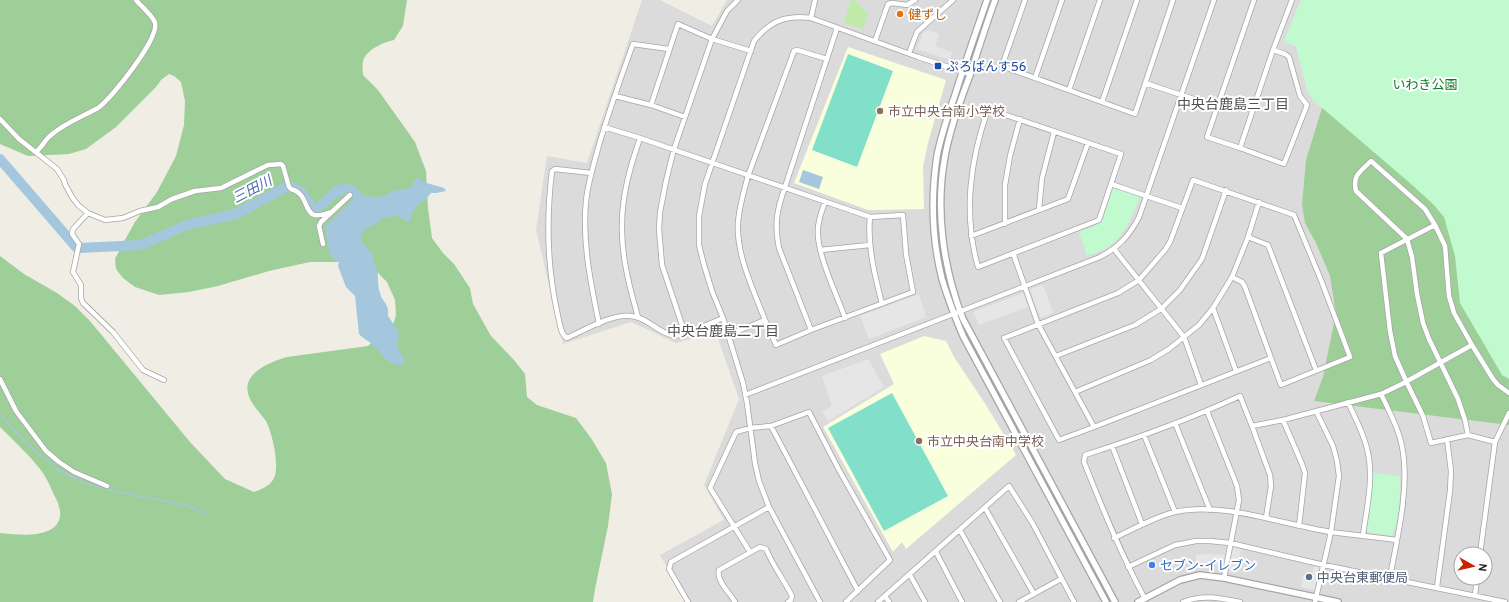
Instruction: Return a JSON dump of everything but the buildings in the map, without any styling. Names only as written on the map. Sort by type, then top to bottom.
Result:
[{"type":"street","points":[[36,152],[49,136],[99,107],[133,68],[149,44],[156,29],[155,21],[136,0]]},
{"type":"street","points":[[685,334],[662,265],[659,229],[660,212],[664,187],[674,149],[712,39],[727,11],[738,0]]},
{"type":"street","points":[[811,18],[815,0]]},
{"type":"street","points":[[875,41],[888,4],[892,3],[907,5],[915,0]]},
{"type":"street","points":[[909,54],[917,32],[953,0]]},
{"type":"street","points":[[987,0],[962,71],[944,128],[938,155],[934,183],[934,228],[937,256],[942,279],[963,336],[1106,602]]},
{"type":"street","points":[[995,0],[951,130],[945,156],[941,183],[943,245],[949,274],[960,311],[986,363],[1115,602]]},
{"type":"street","points":[[1025,0],[1002,66],[1135,114],[1173,0]]},
{"type":"street","points":[[1035,78],[1062,0]]},
{"type":"street","points":[[1069,90],[1100,0]]},
{"type":"street","points":[[1102,102],[1137,0]]},
{"type":"street","points":[[745,394],[1100,257],[1114,249],[1135,226],[1214,0]]},
{"type":"street","points":[[1254,0],[1207,137],[1284,164],[1307,105],[1300,96],[1289,57],[1273,50]]},
{"type":"street","points":[[1240,148],[1273,50],[1292,0]]},
{"type":"street","points":[[820,602],[770,507],[759,481],[745,394],[737,361],[723,318],[712,292],[699,245],[699,216],[712,163],[754,41],[763,30],[774,23],[787,18],[799,16],[811,18],[909,54],[970,74]]},
{"type":"street","points":[[651,105],[678,24],[712,39],[751,51]]},
{"type":"street","points":[[811,330],[779,248],[776,234],[777,210],[837,28]]},
{"type":"street","points":[[599,324],[588,272],[586,251],[586,202],[591,173],[604,127],[633,44],[669,49]]},
{"type":"street","points":[[604,127],[674,149],[748,176],[785,187],[870,217],[903,215],[906,254],[913,292],[811,330],[776,345],[765,320],[742,256],[738,236],[739,212],[748,176],[794,51],[797,50],[827,59]]},
{"type":"street","points":[[1145,83],[1218,106]]},
{"type":"street","points":[[615,96],[651,105],[685,116]]},
{"type":"street","points":[[988,109],[1054,132],[1121,154],[1099,220],[978,267],[971,236],[970,192],[973,162],[980,132],[988,109]]},
{"type":"street","points":[[0,119],[15,135],[59,173],[78,205],[88,213],[105,220],[123,218],[158,207],[182,195],[195,191],[221,188],[268,165],[280,164],[283,166],[289,186],[304,200],[310,213],[313,215],[323,215],[331,212]]},
{"type":"street","points":[[1005,224],[1005,185],[1010,156],[1020,119]]},
{"type":"street","points":[[1039,209],[1042,178],[1054,132]]},
{"type":"street","points":[[638,317],[630,291],[622,230],[627,180],[630,166],[640,138]]},
{"type":"street","points":[[971,236],[1068,199],[1088,143]]},
{"type":"street","points":[[1468,435],[1465,420],[1458,400],[1439,362],[1423,323],[1412,257],[1407,239],[1356,191],[1354,184],[1355,177],[1371,161],[1425,209],[1435,224],[1445,246],[1449,296],[1454,312],[1472,345],[1498,385],[1509,393]]},
{"type":"street","points":[[591,173],[555,169],[552,171],[548,225],[549,268],[554,300],[561,330],[564,336],[567,338],[619,316],[638,317],[656,329],[673,336],[685,334],[723,318]]},
{"type":"street","points":[[1232,278],[1242,282],[1245,287],[1282,385],[1350,357],[1321,280],[1294,215],[1226,190],[1193,180],[1166,250],[1139,280],[1118,293],[1004,338],[1059,440],[1271,358]]},
{"type":"street","points":[[1111,184],[1182,208]]},
{"type":"street","points":[[1056,356],[1096,342],[1135,325],[1161,309],[1180,290],[1202,259],[1226,190]]},
{"type":"street","points":[[323,244],[319,226],[321,222],[350,195]]},
{"type":"street","points":[[825,202],[819,220],[818,235],[820,250],[845,318]]},
{"type":"street","points":[[1075,392],[1152,360],[1199,325],[1213,308],[1232,278],[1248,237],[1259,202]]},
{"type":"street","points":[[88,213],[73,229],[72,234],[79,244],[73,272],[81,285],[81,298],[83,303],[118,337],[143,370],[164,380]]},
{"type":"street","points":[[870,217],[868,229],[870,245],[882,304]]},
{"type":"street","points":[[1435,224],[1381,253],[1392,343],[1395,356],[1424,416],[1431,443],[1468,435],[1495,442]]},
{"type":"street","points":[[1248,237],[1268,245],[1316,370]]},
{"type":"street","points":[[820,250],[870,245]]},
{"type":"street","points":[[1114,249],[1184,337],[1201,385]]},
{"type":"street","points":[[1013,253],[1038,324],[1094,427]]},
{"type":"street","points":[[1213,308],[1236,371]]},
{"type":"street","points":[[728,335],[765,320]]},
{"type":"street","points":[[1252,426],[1283,420],[1381,394],[1472,345]]},
{"type":"street","points":[[0,379],[11,404],[46,451],[74,472],[107,486]]},
{"type":"street","points":[[1381,394],[1396,426],[1403,451],[1404,471],[1404,492],[1390,577]]},
{"type":"street","points":[[1145,599],[1114,538],[1084,462],[1085,455],[1144,435],[1207,411],[1240,396],[1270,475],[1271,486],[1266,518]]},
{"type":"street","points":[[1348,402],[1367,446],[1370,465],[1370,480],[1363,535]]},
{"type":"street","points":[[1207,411],[1238,486],[1239,500],[1224,578]]},
{"type":"street","points":[[1316,411],[1333,446],[1339,476],[1331,532],[1316,600]]},
{"type":"street","points":[[750,552],[710,488],[736,432],[750,428],[771,426],[809,412],[839,470],[890,560],[846,602]]},
{"type":"street","points":[[1481,546],[1495,442],[1509,413]]},
{"type":"street","points":[[1283,420],[1305,474],[1299,526]]},
{"type":"street","points":[[1175,423],[1210,510]]},
{"type":"street","points":[[771,426],[858,591]]},
{"type":"street","points":[[1144,435],[1175,512]]},
{"type":"street","points":[[1437,587],[1450,491],[1451,471],[1447,439]]},
{"type":"street","points":[[1112,446],[1142,524]]},
{"type":"street","points":[[878,602],[1009,486],[1033,524],[1074,602]]},
{"type":"street","points":[[688,602],[669,569],[671,562],[770,507]]},
{"type":"street","points":[[985,508],[1034,594]]},
{"type":"street","points":[[1114,538],[1142,524],[1175,512],[1210,510],[1236,512],[1331,532],[1397,540]]},
{"type":"street","points":[[960,530],[1000,602]]},
{"type":"street","points":[[1128,567],[1158,552],[1184,543],[1203,541],[1230,543],[1324,565],[1390,577],[1505,602]]},
{"type":"street","points":[[735,602],[720,579],[718,574],[719,570],[760,547],[766,549],[772,563],[792,596],[788,602]]},
{"type":"street","points":[[936,552],[962,602]]},
{"type":"street","points":[[910,575],[925,602]]},
{"type":"street","points":[[1138,602],[1180,580],[1200,575],[1224,578],[1316,600],[1338,602]]},
{"type":"street","points":[[1019,602],[1061,579]]},
{"type":"street","points":[[1475,595],[1476,586]]},
{"type":"street","points":[[885,596],[889,602]]},
{"type":"street","points":[[1183,602],[1200,597],[1240,602]]},
{"type":"shaded area","points":[[642,0],[660,0],[712,26],[727,0],[1301,0],[1284,42],[1296,46],[1307,89],[1313,100],[1411,184],[1509,379],[1509,602],[686,602],[660,555],[724,520],[704,485],[739,399],[716,333],[676,343],[631,322],[563,344],[536,230],[547,156],[587,163]]},
{"type":"shaded area","points":[[928,30],[939,34],[935,46],[952,52],[950,60],[917,49],[923,33]]},
{"type":"shaded area","name":"市立中央台南小学校","points":[[848,47],[946,80],[928,143],[923,167],[924,209],[868,210],[794,183]]},
{"type":"shaded area","points":[[848,54],[893,71],[857,167],[812,150]]},
{"type":"shaded area","points":[[803,170],[823,177],[819,189],[799,182]]},
{"type":"shaded area","points":[[417,178],[420,178],[423,182],[444,188],[446,191],[431,193],[423,202],[420,202],[412,213],[411,221],[408,222],[394,214],[389,219],[383,217],[378,223],[370,226],[362,233],[362,240],[364,244],[373,255],[373,261],[378,273],[380,293],[387,305],[388,316],[399,334],[397,347],[403,357],[404,364],[399,365],[386,359],[372,344],[359,334],[355,296],[346,287],[338,266],[339,262],[330,256],[325,226],[357,196],[384,196],[394,191],[410,188]]},
{"type":"shaded area","points":[[1043,285],[1053,313],[1041,318],[1030,290]]},
{"type":"shaded area","points":[[1023,293],[1028,307],[979,325],[973,312]]},
{"type":"shaded area","points":[[919,294],[926,317],[869,339],[860,316]]},
{"type":"shaded area","name":"市立中央台南中学校","points":[[924,336],[946,341],[954,357],[986,405],[1016,455],[906,549],[902,542],[893,552],[823,427],[894,384],[880,354]]},
{"type":"shaded area","points":[[868,359],[884,387],[828,421],[822,411],[832,406],[822,376]]},
{"type":"shaded area","points":[[892,393],[948,496],[884,531],[828,428]]},
{"type":"shaded area","points":[[1233,547],[1241,549],[1236,573],[1228,571]]},
{"type":"shaded area","points":[[1196,555],[1225,555],[1223,567],[1214,565],[1197,566]]},
{"type":"shaded area","points":[[1314,566],[1319,567],[1315,590],[1301,587],[1303,575],[1312,577]]},
{"type":"green space","points":[[0,0],[407,0],[403,26],[394,40],[380,45],[367,54],[363,62],[363,75],[378,90],[415,142],[426,171],[428,208],[432,238],[443,253],[454,264],[470,288],[473,304],[491,336],[525,374],[527,397],[537,405],[576,418],[591,438],[606,463],[612,494],[608,526],[593,602],[0,602],[0,533],[27,535],[47,531],[54,527],[59,520],[60,511],[48,481],[42,472],[26,453],[0,427],[0,256],[24,274],[57,293],[75,306],[90,321],[190,442],[225,479],[254,492],[266,487],[274,478],[276,473],[276,458],[273,441],[266,421],[254,406],[248,392],[248,384],[251,377],[263,367],[287,357],[368,346],[394,322],[396,315],[395,300],[387,282],[378,273],[349,262],[310,262],[269,271],[218,286],[189,292],[159,295],[135,287],[123,278],[116,269],[115,259],[135,222],[157,192],[176,156],[184,125],[185,101],[181,82],[169,74],[161,80],[156,87],[116,127],[86,149],[69,154],[28,156],[0,144]]},
{"type":"green space","points":[[851,0],[854,0],[868,13],[863,29],[844,23]]},
{"type":"green space","name":"いわき公園","points":[[1301,0],[1509,0],[1509,379],[1502,375],[1460,303],[1455,256],[1444,217],[1433,204],[1411,184],[1313,100],[1307,89],[1296,46],[1284,42]]},
{"type":"green space","points":[[1509,0],[1509,425],[1314,401],[1323,377],[1336,313],[1330,276],[1316,243],[1305,223],[1302,205],[1306,160],[1326,95]]},
{"type":"green space","points":[[1116,186],[1139,195],[1140,197],[1128,225],[1119,237],[1108,247],[1087,256],[1079,232],[1097,225],[1102,221],[1113,188]]},
{"type":"green space","points":[[1373,473],[1400,476],[1398,516],[1391,536],[1368,532],[1367,530]]},
{"type":"waterway","name":"三田川","points":[[0,159],[76,247]]},
{"type":"waterway","name":"三田川","points":[[80,248],[141,245],[187,225],[236,214],[286,187],[299,190],[312,208],[315,209],[342,189],[352,191],[365,205]]},
{"type":"waterway","points":[[0,414],[23,440],[57,469],[84,483],[123,493],[185,505],[206,513]]},
{"type":"place","name":"健ずし","points":[[900,14]]},
{"type":"place","name":"ぷろばんす56","points":[[938,66]]},
{"type":"place","name":"市立中央台南小学校","points":[[880,111]]},
{"type":"place","name":"市立中央台南中学校","points":[[919,441]]},
{"type":"place","name":"セブン-イレブン","points":[[1152,565]]},
{"type":"place","name":"中央台東郵便局","points":[[1309,577]]},
{"type":"district","name":"中央台鹿島三丁目","points":[[1233,104]]},
{"type":"district","name":"中央台鹿島二丁目","points":[[723,331]]}]
